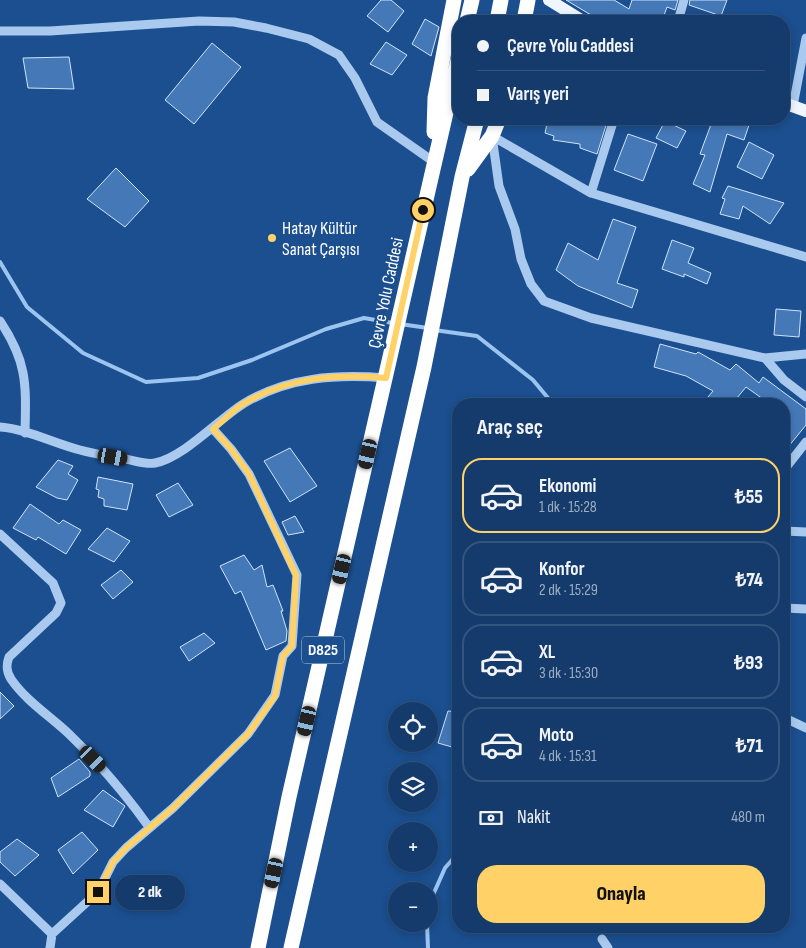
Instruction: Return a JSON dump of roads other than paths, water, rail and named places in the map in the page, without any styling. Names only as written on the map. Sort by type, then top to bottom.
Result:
[{"type":"highway","points":[[432,168],[435,98],[454,0]]},
{"type":"highway","points":[[468,15],[472,0]]},
{"type":"highway","points":[[498,15],[501,0]]},
{"type":"highway","points":[[525,15],[528,0]]},
{"type":"highway","name":"Çevre Yolu Caddesi","points":[[258,948],[289,797],[452,85]]},
{"type":"highway","name":"D825","points":[[291,948],[424,367],[462,177],[475,125]]},
{"type":"highway","points":[[462,177],[492,136],[497,125]]},
{"type":"main road","points":[[550,0],[574,15]]},
{"type":"main road","points":[[790,106],[806,112]]},
{"type":"street","points":[[680,15],[684,0]]},
{"type":"street","points":[[0,31],[50,31],[199,21],[242,24],[309,39],[339,55],[354,78],[377,122],[432,168]]},
{"type":"street","points":[[790,98],[806,38]]},
{"type":"street","points":[[591,193],[612,125]]},
{"type":"street","points":[[492,136],[591,193],[806,257]]},
{"type":"street","points":[[492,136],[499,186],[516,229],[521,259],[531,284],[544,301],[591,318],[765,358],[806,354]]},
{"type":"street","points":[[0,321],[12,340],[23,366],[26,387],[25,433]]},
{"type":"street","points":[[765,358],[784,380],[806,397]]},
{"type":"street","points":[[0,427],[15,428],[81,451],[154,464],[172,456],[213,429],[242,404],[280,386],[316,377],[349,375],[386,378]]},
{"type":"street","points":[[50,948],[52,934],[98,892],[113,862],[149,827],[173,808],[248,734],[275,696],[283,656],[292,646],[296,575],[249,474],[231,449],[213,429]]},
{"type":"street","points":[[790,462],[806,442]]},
{"type":"street","points":[[790,531],[806,532]]},
{"type":"street","points":[[0,534],[53,583],[61,603],[56,613],[0,665]]},
{"type":"street","points":[[790,608],[806,609]]},
{"type":"street","points":[[9,657],[6,666],[10,677],[21,692],[117,782],[149,827]]},
{"type":"street","points":[[790,720],[806,728]]},
{"type":"street","points":[[0,884],[52,934]]},
{"type":"street","points":[[602,939],[608,948]]},
{"type":"waterway","points":[[0,262],[27,307],[83,353],[146,382],[198,378],[252,360],[326,329],[364,318],[393,323]]},
{"type":"waterway","points":[[400,324],[428,328]]},
{"type":"waterway","points":[[434,330],[477,336],[533,380],[548,398]]},
{"type":"waterway","points":[[438,884],[445,868],[452,860]]},
{"type":"waterway","points":[[427,932],[428,948]]},
{"type":"place","name":"Hatay Kültür Sanat Çarşısı","points":[[272,238]]}]
